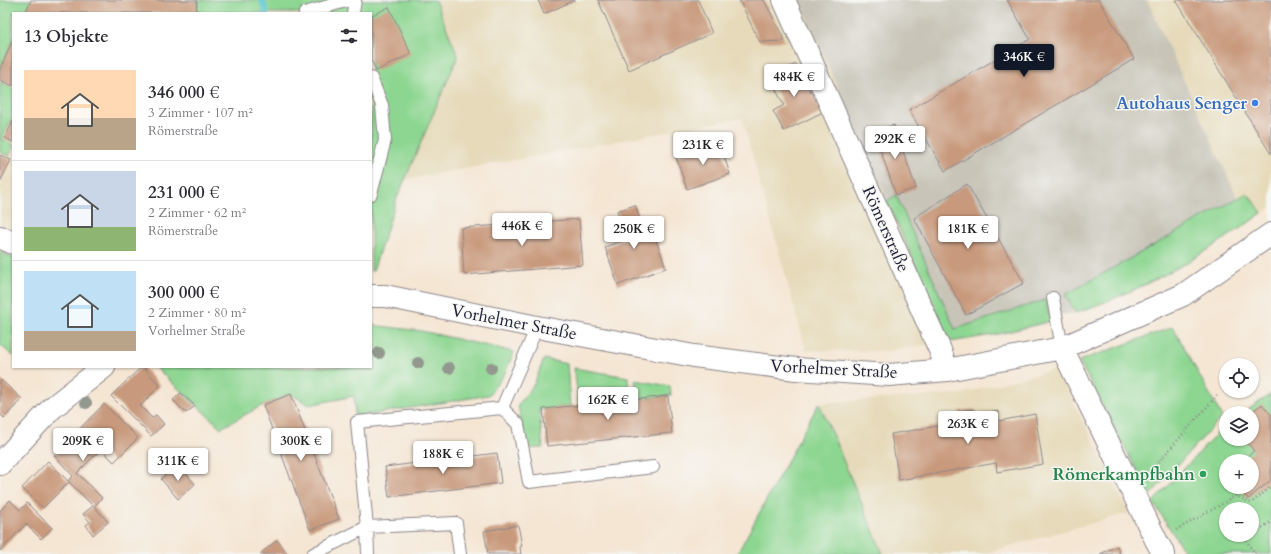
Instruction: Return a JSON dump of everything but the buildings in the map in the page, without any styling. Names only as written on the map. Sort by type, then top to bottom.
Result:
[{"type":"street","name":"Römerstraße","points":[[784,0],[937,343],[947,370]]},
{"type":"street","name":"Vorhelmer Straße","points":[[372,296],[385,296],[537,327],[694,356],[796,369],[889,375],[947,370],[1062,348],[1183,295],[1271,234]]},
{"type":"street","points":[[0,237],[12,243]]},
{"type":"street","points":[[1062,348],[1161,548]]},
{"type":"street","points":[[0,464],[52,408],[103,368]]},
{"type":"lane","points":[[308,12],[349,0]]},
{"type":"lane","points":[[353,12],[355,0]]},
{"type":"lane","points":[[372,80],[382,105],[385,140],[372,190]]},
{"type":"lane","points":[[1053,298],[1062,348]]},
{"type":"lane","points":[[502,408],[537,327]]},
{"type":"lane","points":[[502,408],[518,424],[529,482],[653,467]]},
{"type":"lane","points":[[368,554],[367,526],[357,422],[502,408]]},
{"type":"lane","points":[[313,554],[367,526],[456,523],[460,554]]},
{"type":"path","points":[[1132,492],[1219,393]]},
{"type":"path","points":[[1161,548],[1236,496],[1251,503],[1271,487]]},
{"type":"path","points":[[1259,529],[1271,522]]},
{"type":"path","points":[[1248,542],[1255,554]]},
{"type":"shaded area","points":[[0,0],[1271,0],[1271,207],[1208,250],[1165,274],[1122,295],[1076,313],[1051,316],[1051,321],[999,334],[886,351],[806,350],[742,118],[372,186],[372,12],[12,12],[12,253],[5,254],[0,260]]},
{"type":"shaded area","points":[[799,0],[1147,0],[1249,223],[1208,250],[1165,274],[1122,295],[1076,313],[1051,316],[1051,321],[1026,328],[950,342]]},
{"type":"shaded area","points":[[1057,369],[1129,513],[981,554],[883,554],[819,403],[960,394]]},
{"type":"green space","points":[[0,0],[31,0],[25,12],[12,12],[12,42],[0,69]]},
{"type":"green space","points":[[198,0],[435,0],[458,56],[397,198],[373,271],[372,12],[197,12]]},
{"type":"green space","points":[[0,82],[12,88],[12,118],[2,139],[12,144],[12,150],[9,156],[0,152]]},
{"type":"green space","points":[[1247,193],[1262,213],[1246,225],[1195,258],[1159,278],[1116,298],[1076,313],[1065,295]]},
{"type":"green space","points":[[896,195],[955,329],[1045,300],[1051,321],[999,334],[950,342],[887,201]]},
{"type":"green space","points":[[0,252],[12,258],[12,355],[0,345]]},
{"type":"green space","points":[[372,325],[422,331],[514,352],[505,373],[489,395],[355,417],[354,396],[309,405],[291,394],[263,405],[221,428],[156,368],[372,368]]},
{"type":"green space","points":[[1173,327],[1219,411],[1219,420],[1150,495],[1079,361]]},
{"type":"green space","points":[[544,359],[567,364],[570,406],[539,410],[543,448],[526,449],[518,405],[534,384]]},
{"type":"green space","points":[[574,368],[628,377],[629,400],[579,405]]},
{"type":"green space","points":[[635,380],[670,386],[671,395],[639,399]]},
{"type":"green space","name":"Römerkampfbahn","points":[[1271,394],[1271,554],[1186,554],[1153,502],[1219,431],[1219,446],[1259,446],[1259,406],[1253,406]]},
{"type":"green space","points":[[819,403],[883,554],[737,554]]},
{"type":"waterway","points":[[262,0],[266,12]]},
{"type":"place","name":"Autohaus Senger","points":[[1255,103]]},
{"type":"place","name":"Römerkampfbahn","points":[[1203,474]]}]
